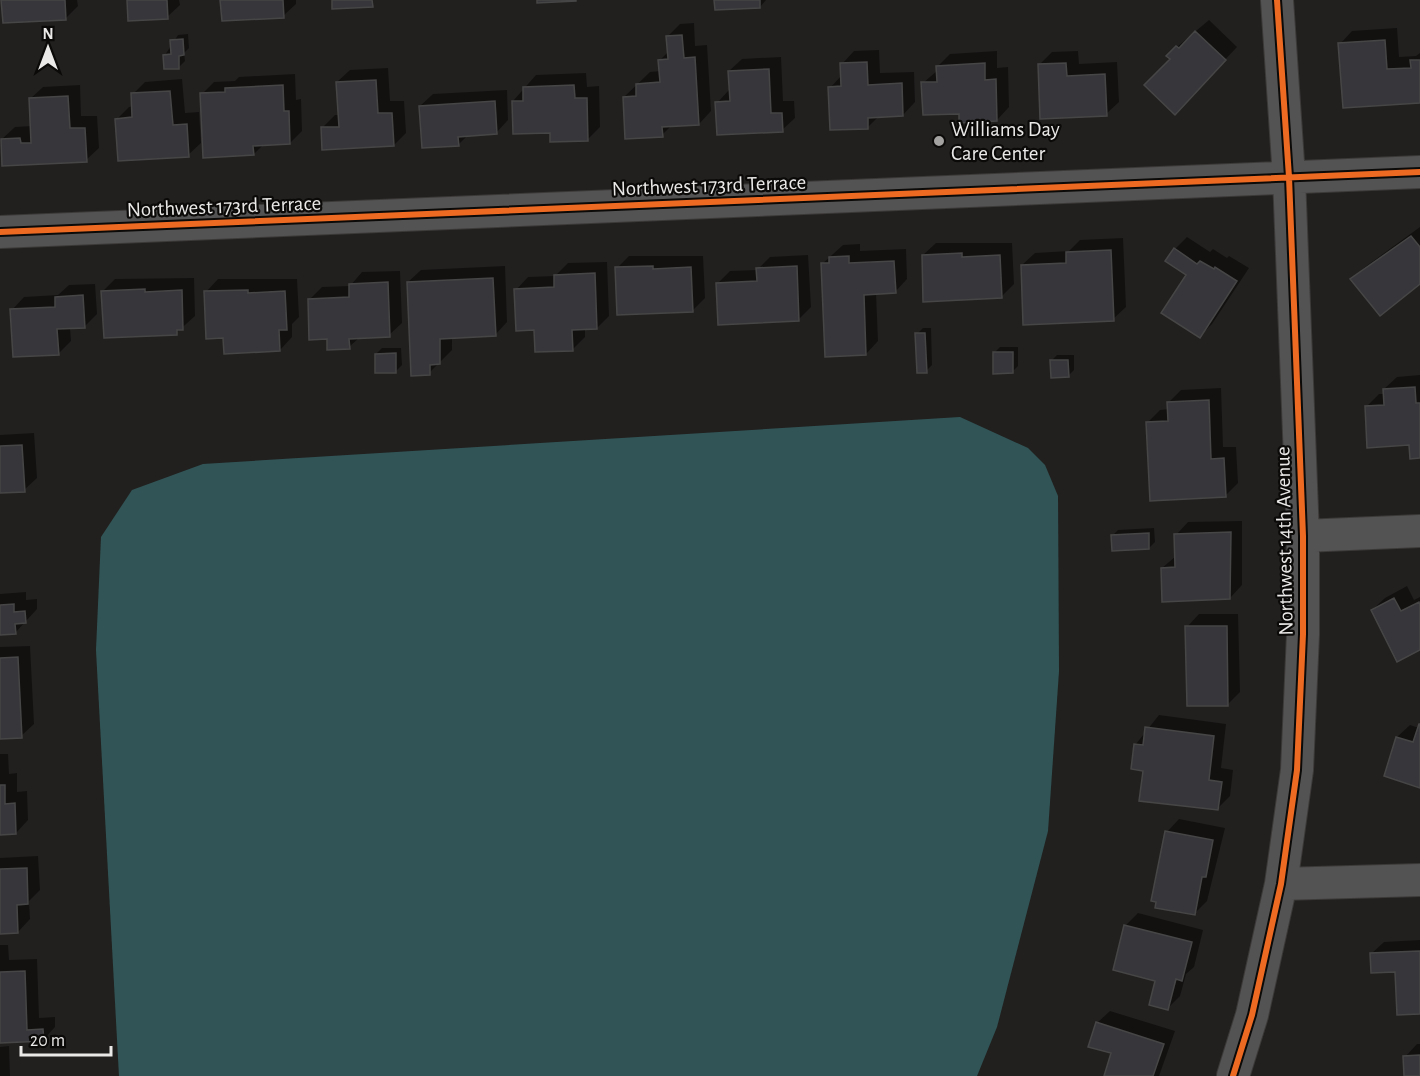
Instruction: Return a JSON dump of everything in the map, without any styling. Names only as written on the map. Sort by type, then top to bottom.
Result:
[{"type":"street","name":"Northwest 14th Avenue","points":[[1233,1076],[1252,1015],[1281,884],[1297,770],[1303,633],[1303,536],[1289,177],[1277,0]]},
{"type":"street","name":"Northwest 173rd Terrace","points":[[0,232],[1420,171]]},
{"type":"street","points":[[1303,536],[1420,531]]},
{"type":"street","points":[[1281,884],[1420,879]]},
{"type":"water","points":[[960,417],[1028,448],[1045,465],[1058,496],[1059,671],[1048,831],[997,1027],[977,1076],[119,1076],[96,650],[101,537],[132,490],[203,464]]},
{"type":"building","points":[[1,0],[65,0],[66,20],[3,23]]},
{"type":"building","points":[[127,0],[167,0],[168,19],[128,21]]},
{"type":"building","points":[[220,0],[283,0],[284,18],[222,21]]},
{"type":"building","points":[[332,0],[372,0],[373,7],[332,9]]},
{"type":"building","points":[[537,0],[576,0],[576,1],[537,3]]},
{"type":"building","points":[[714,0],[760,0],[760,8],[715,10]]},
{"type":"building","points":[[1195,31],[1226,60],[1175,115],[1144,85],[1170,59],[1166,56],[1176,46],[1179,48]]},
{"type":"building","points":[[682,35],[684,58],[695,57],[699,125],[662,127],[663,137],[625,139],[623,97],[636,96],[636,84],[660,82],[658,60],[668,59],[666,36]]},
{"type":"building","points":[[183,39],[184,55],[179,56],[179,69],[164,69],[163,55],[171,54],[170,40]]},
{"type":"building","points":[[1385,40],[1387,69],[1411,68],[1410,60],[1420,60],[1420,103],[1343,108],[1338,43]]},
{"type":"building","points":[[867,62],[868,85],[902,83],[903,116],[868,118],[868,129],[830,130],[828,87],[841,86],[840,63]]},
{"type":"building","points":[[985,63],[985,80],[996,79],[997,121],[959,123],[959,114],[923,115],[921,82],[937,82],[936,66]]},
{"type":"building","points":[[1066,63],[1067,76],[1105,74],[1107,116],[1040,119],[1038,64]]},
{"type":"building","points":[[769,69],[771,113],[782,113],[783,132],[717,135],[715,102],[730,101],[728,71]]},
{"type":"building","points":[[376,80],[378,113],[392,113],[394,146],[322,150],[321,127],[339,127],[336,82]]},
{"type":"building","points":[[283,85],[284,111],[289,111],[290,144],[253,146],[254,155],[203,158],[200,93],[225,92],[225,88]]},
{"type":"building","points":[[574,85],[575,98],[587,98],[588,141],[550,142],[550,133],[513,134],[512,101],[523,101],[523,87]]},
{"type":"building","points":[[170,91],[173,125],[187,124],[189,157],[118,161],[115,119],[132,117],[131,93]]},
{"type":"building","points":[[68,96],[70,128],[85,128],[87,162],[2,166],[1,139],[20,138],[21,143],[31,143],[29,98]]},
{"type":"building","points":[[495,101],[497,134],[458,137],[459,146],[422,148],[419,106]]},
{"type":"building","points":[[1411,236],[1420,247],[1420,284],[1380,316],[1350,279]]},
{"type":"building","points":[[1174,248],[1197,264],[1200,261],[1214,269],[1215,267],[1237,281],[1200,338],[1161,313],[1186,275],[1165,261]]},
{"type":"building","points":[[1111,250],[1114,321],[1023,325],[1021,265],[1066,263],[1066,252]]},
{"type":"building","points":[[962,253],[962,257],[1000,255],[1002,298],[923,302],[922,255]]},
{"type":"building","points":[[849,256],[849,263],[894,261],[896,293],[864,295],[866,355],[825,357],[821,263],[829,263],[829,257]]},
{"type":"building","points":[[653,266],[653,269],[691,267],[693,312],[617,315],[615,267]]},
{"type":"building","points":[[797,266],[799,321],[718,325],[716,283],[757,281],[756,268]]},
{"type":"building","points":[[595,273],[597,329],[572,330],[573,351],[535,352],[534,330],[516,331],[514,289],[554,287],[554,275]]},
{"type":"building","points":[[493,278],[496,336],[440,339],[440,364],[430,365],[430,375],[411,376],[407,282]]},
{"type":"building","points":[[388,282],[390,337],[349,339],[350,349],[327,350],[327,339],[309,340],[308,299],[349,297],[349,284]]},
{"type":"building","points":[[145,289],[145,292],[182,290],[183,330],[177,330],[177,335],[104,338],[101,291]]},
{"type":"building","points":[[248,290],[248,293],[285,291],[287,330],[279,330],[280,351],[224,354],[223,338],[206,339],[204,291]]},
{"type":"building","points":[[83,295],[85,328],[57,329],[59,355],[13,357],[10,309],[55,307],[55,297]]},
{"type":"building","points":[[915,333],[925,333],[927,373],[917,373]]},
{"type":"building","points":[[993,352],[1013,352],[1013,373],[993,374]]},
{"type":"building","points":[[396,353],[396,373],[375,373],[375,354]]},
{"type":"building","points":[[1050,360],[1068,360],[1069,377],[1051,378]]},
{"type":"building","points":[[1415,387],[1416,403],[1420,403],[1420,458],[1410,459],[1409,445],[1367,448],[1365,406],[1384,405],[1383,389]]},
{"type":"building","points":[[1209,400],[1211,459],[1224,458],[1226,497],[1150,501],[1146,422],[1168,421],[1167,402]]},
{"type":"building","points":[[22,445],[25,492],[0,493],[0,446]]},
{"type":"building","points":[[1231,532],[1230,599],[1162,602],[1161,568],[1175,567],[1174,534]]},
{"type":"building","points":[[1149,533],[1149,549],[1112,551],[1111,535]]},
{"type":"building","points":[[1394,598],[1401,611],[1419,602],[1420,605],[1420,650],[1397,662],[1371,610]]},
{"type":"building","points":[[14,604],[14,612],[25,611],[26,623],[15,624],[16,634],[0,635],[0,605]]},
{"type":"building","points":[[1185,626],[1227,626],[1228,706],[1187,706]]},
{"type":"building","points":[[18,657],[22,738],[0,739],[0,658]]},
{"type":"building","points":[[1419,724],[1420,788],[1384,776],[1396,737],[1413,742]]},
{"type":"building","points":[[1145,727],[1214,736],[1209,780],[1222,782],[1218,810],[1139,801],[1143,771],[1131,769],[1134,744],[1143,745]]},
{"type":"building","points":[[0,785],[5,785],[5,804],[15,803],[16,834],[0,835]]},
{"type":"building","points":[[1165,831],[1213,840],[1206,877],[1202,877],[1195,915],[1155,908],[1156,902],[1151,901]]},
{"type":"building","points":[[27,868],[28,904],[17,905],[18,933],[0,934],[0,869]]},
{"type":"building","points":[[1124,925],[1192,942],[1182,981],[1176,979],[1168,1010],[1149,1005],[1155,981],[1113,970]]},
{"type":"building","points":[[1420,951],[1420,1014],[1397,1015],[1395,972],[1371,973],[1370,953]]},
{"type":"building","points":[[25,971],[27,1030],[43,1029],[44,1041],[0,1043],[0,972]]},
{"type":"building","points":[[1096,1022],[1164,1044],[1153,1076],[1104,1076],[1111,1053],[1088,1047]]},
{"type":"building","points":[[1420,1055],[1420,1076],[1404,1076],[1403,1056]]},
{"type":"cycle path","points":[[1233,1076],[1252,1015],[1281,884],[1297,770],[1303,634],[1303,536],[1289,177],[1277,0]]},
{"type":"cycle path","points":[[0,232],[1420,172]]},
{"type":"place","name":"Williams Day Care Center","points":[[939,141]]}]
